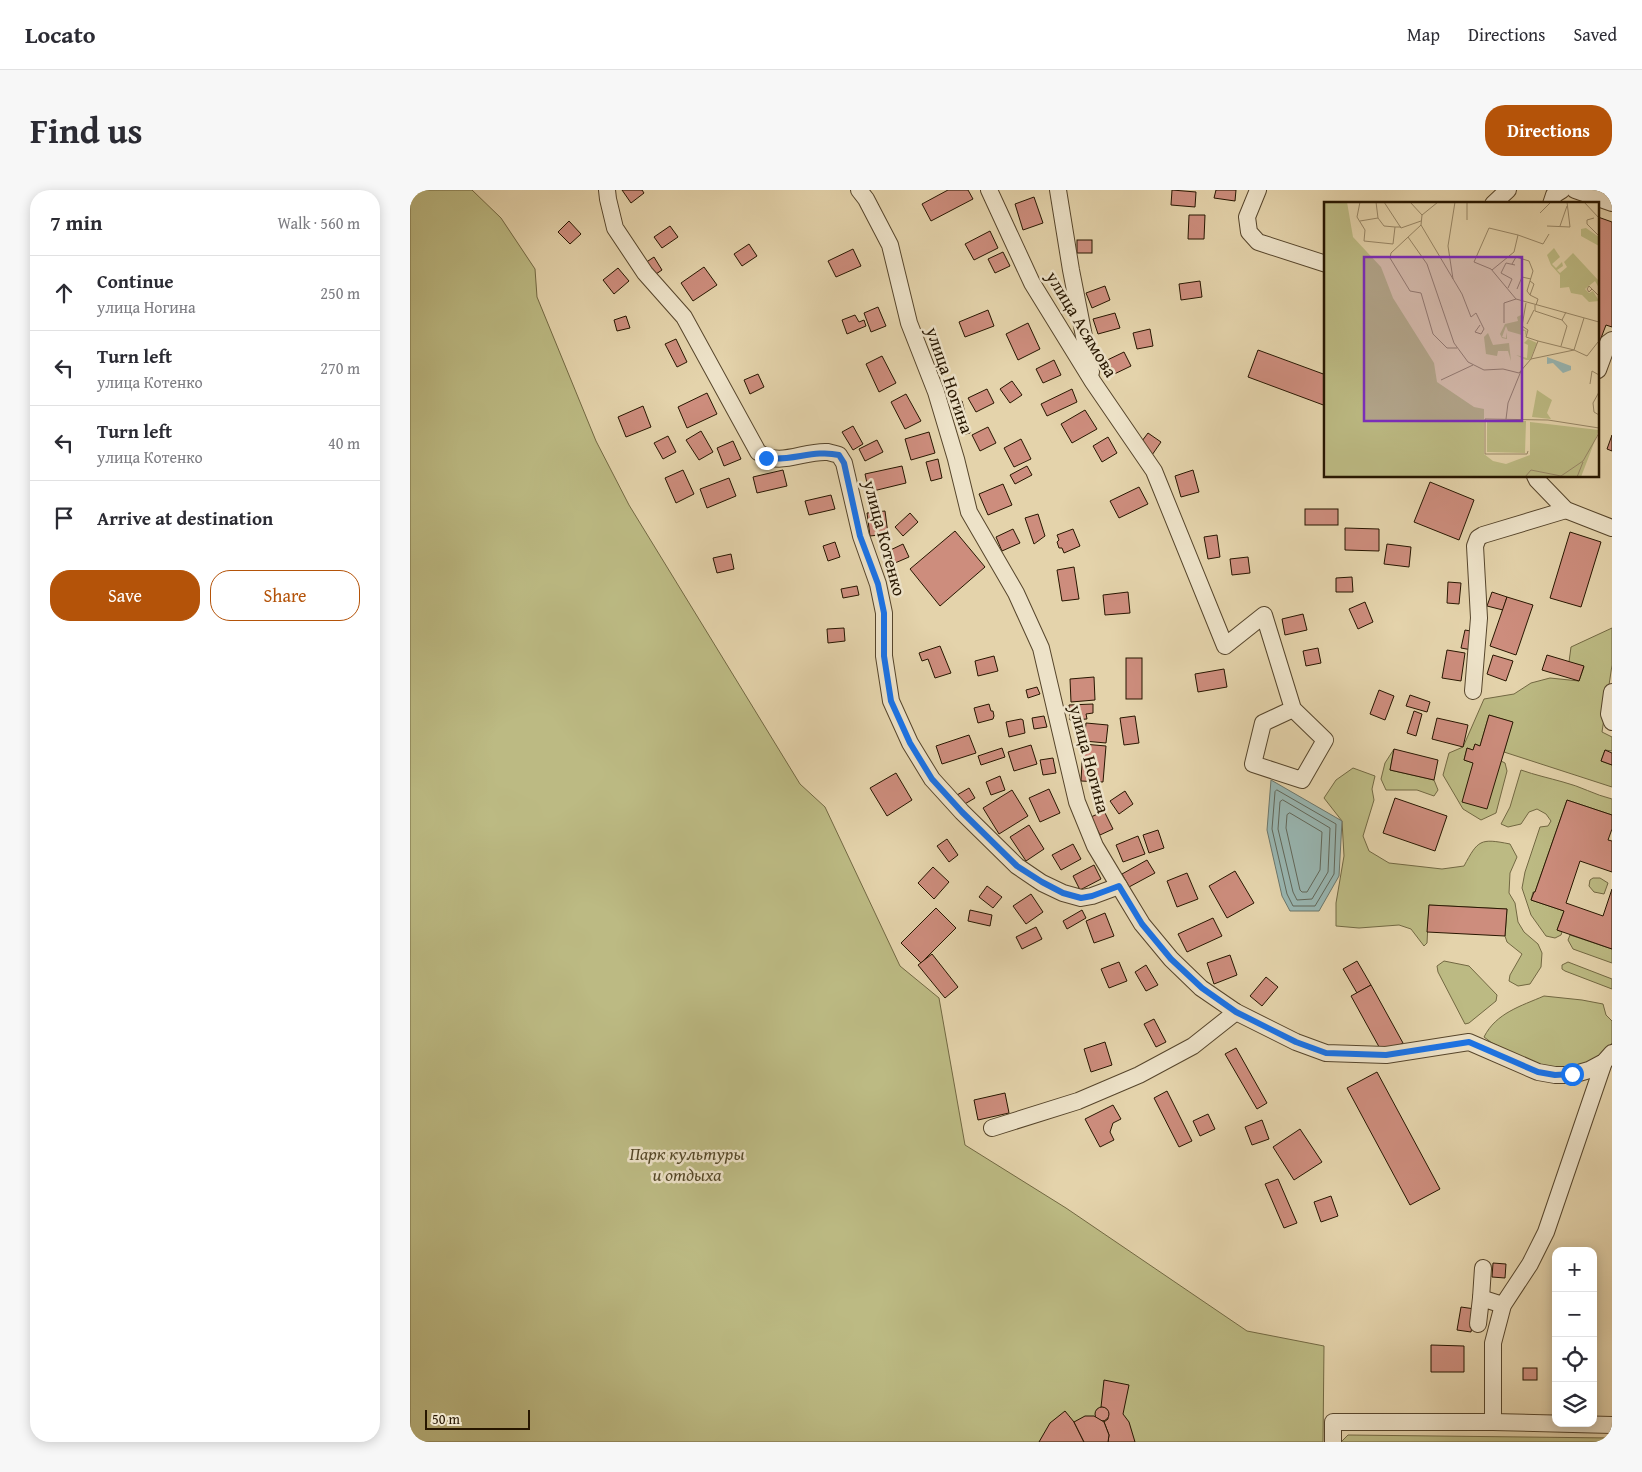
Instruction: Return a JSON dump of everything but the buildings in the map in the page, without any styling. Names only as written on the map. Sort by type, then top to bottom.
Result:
[{"type":"street","name":"улица Котенко","points":[[608,190],[608,199],[615,228],[645,273],[684,317],[758,452],[766,458],[776,459],[826,452],[839,455],[844,463],[860,536],[878,584],[884,613],[884,656],[891,701],[910,743],[932,779],[962,812],[1017,866],[1042,882],[1063,893],[1081,898],[1119,886]]},
{"type":"street","name":"улица Ногина","points":[[859,190],[866,199],[890,245],[909,323],[936,392],[956,459],[969,512],[1016,593],[1041,648],[1077,802],[1095,846],[1142,924],[1171,959],[1202,988],[1236,1012],[1296,1042],[1326,1053],[1386,1055],[1469,1042],[1538,1072],[1555,1075],[1589,1070],[1608,1057]]},
{"type":"street","name":"улица Асямова","points":[[989,190],[1032,283],[1093,382],[1154,471],[1225,646],[1264,615],[1293,709]]},
{"type":"street","points":[[1058,190],[1071,270],[1093,382]]},
{"type":"street","points":[[1258,190],[1247,217],[1250,232],[1258,242],[1324,263]]},
{"type":"street","points":[[1495,202],[1508,190]]},
{"type":"street","points":[[1552,202],[1554,195],[1562,190]]},
{"type":"street","points":[[1575,190],[1612,203]]},
{"type":"street","points":[[1600,365],[1608,343],[1612,340]]},
{"type":"street","points":[[1536,478],[1566,510],[1612,528]]},
{"type":"street","points":[[1473,691],[1479,618],[1475,546],[1478,538],[1566,510]]},
{"type":"street","points":[[1612,692],[1609,714],[1612,722]]},
{"type":"street","points":[[1293,709],[1325,740],[1302,780],[1253,764],[1263,723],[1293,709]]},
{"type":"street","points":[[992,1128],[1078,1101],[1139,1075],[1193,1046],[1236,1012]]},
{"type":"street","points":[[1493,1422],[1493,1343],[1503,1305],[1530,1264],[1546,1232],[1608,1057]]},
{"type":"street","points":[[1478,1324],[1483,1268]]},
{"type":"street","points":[[1481,1298],[1503,1305]]},
{"type":"street","points":[[1333,1442],[1333,1422],[1493,1422],[1612,1425]]},
{"type":"green space","name":"Парк культуры и отдыха","points":[[410,190],[472,190],[501,218],[535,269],[537,297],[596,441],[629,505],[800,784],[825,807],[900,966],[939,998],[965,1145],[1066,1208],[1247,1331],[1324,1346],[1323,1442],[410,1442]]},
{"type":"green space","points":[[1612,628],[1612,665],[1602,732],[1612,737],[1612,751],[1605,750],[1601,761],[1612,765],[1612,787],[1504,752],[1512,722],[1489,715],[1480,746],[1475,744],[1473,750],[1467,748],[1464,760],[1473,763],[1501,761],[1505,763],[1507,771],[1496,813],[1481,820],[1463,809],[1443,775],[1449,753],[1463,747],[1484,699],[1514,694],[1531,683],[1550,678],[1579,681],[1584,667],[1569,662],[1571,647]]},
{"type":"green space","points":[[1394,749],[1390,770],[1434,780],[1438,790],[1434,796],[1417,790],[1386,790],[1381,779],[1385,763]]},
{"type":"green space","points":[[1353,768],[1375,776],[1372,789],[1374,800],[1363,836],[1369,851],[1389,863],[1442,869],[1464,866],[1473,851],[1481,843],[1492,841],[1510,844],[1517,857],[1510,873],[1509,893],[1515,903],[1518,922],[1524,932],[1538,944],[1542,953],[1541,967],[1530,984],[1518,986],[1509,981],[1510,975],[1522,954],[1507,942],[1505,936],[1507,909],[1429,905],[1427,943],[1424,946],[1411,929],[1399,925],[1359,928],[1336,926],[1336,903],[1344,856],[1342,821],[1324,798],[1336,780]]},
{"type":"green space","points":[[1521,770],[1612,799],[1612,815],[1567,800],[1531,900],[1564,911],[1557,930],[1562,932],[1561,935],[1555,938],[1546,936],[1531,915],[1522,888],[1525,872],[1540,827],[1548,826],[1551,821],[1546,814],[1537,809],[1529,812],[1521,824],[1508,827],[1501,824],[1510,807]]},
{"type":"green space","points":[[1600,878],[1608,883],[1604,894],[1594,892],[1589,886],[1590,880]]},
{"type":"green space","points":[[1570,935],[1612,949],[1612,963],[1573,949],[1568,940]]},
{"type":"green space","points":[[1444,961],[1469,966],[1497,995],[1496,1001],[1469,1023],[1465,1024],[1438,972],[1437,966]]},
{"type":"green space","points":[[1568,962],[1612,979],[1612,989],[1565,971],[1562,969],[1562,965]]},
{"type":"green space","points":[[1544,996],[1603,1004],[1606,1015],[1612,1021],[1612,1043],[1595,1060],[1577,1068],[1544,1067],[1492,1043],[1484,1037],[1502,1016]]},
{"type":"green space","points":[[1348,1435],[1612,1438],[1612,1442],[1341,1442]]},
{"type":"water","points":[[1271,780],[1342,821],[1339,876],[1319,911],[1290,911],[1282,896],[1267,830]]},
{"type":"route","points":[[766,458],[776,459],[826,452],[839,455],[844,463],[860,536],[878,584],[884,613],[884,656],[891,701],[910,743],[932,779],[962,812],[1017,866],[1063,893],[1081,898],[1119,886],[1142,924],[1171,959],[1202,988],[1236,1012],[1296,1042],[1326,1053],[1386,1055],[1469,1042],[1538,1072],[1555,1075],[1572,1074]]}]
